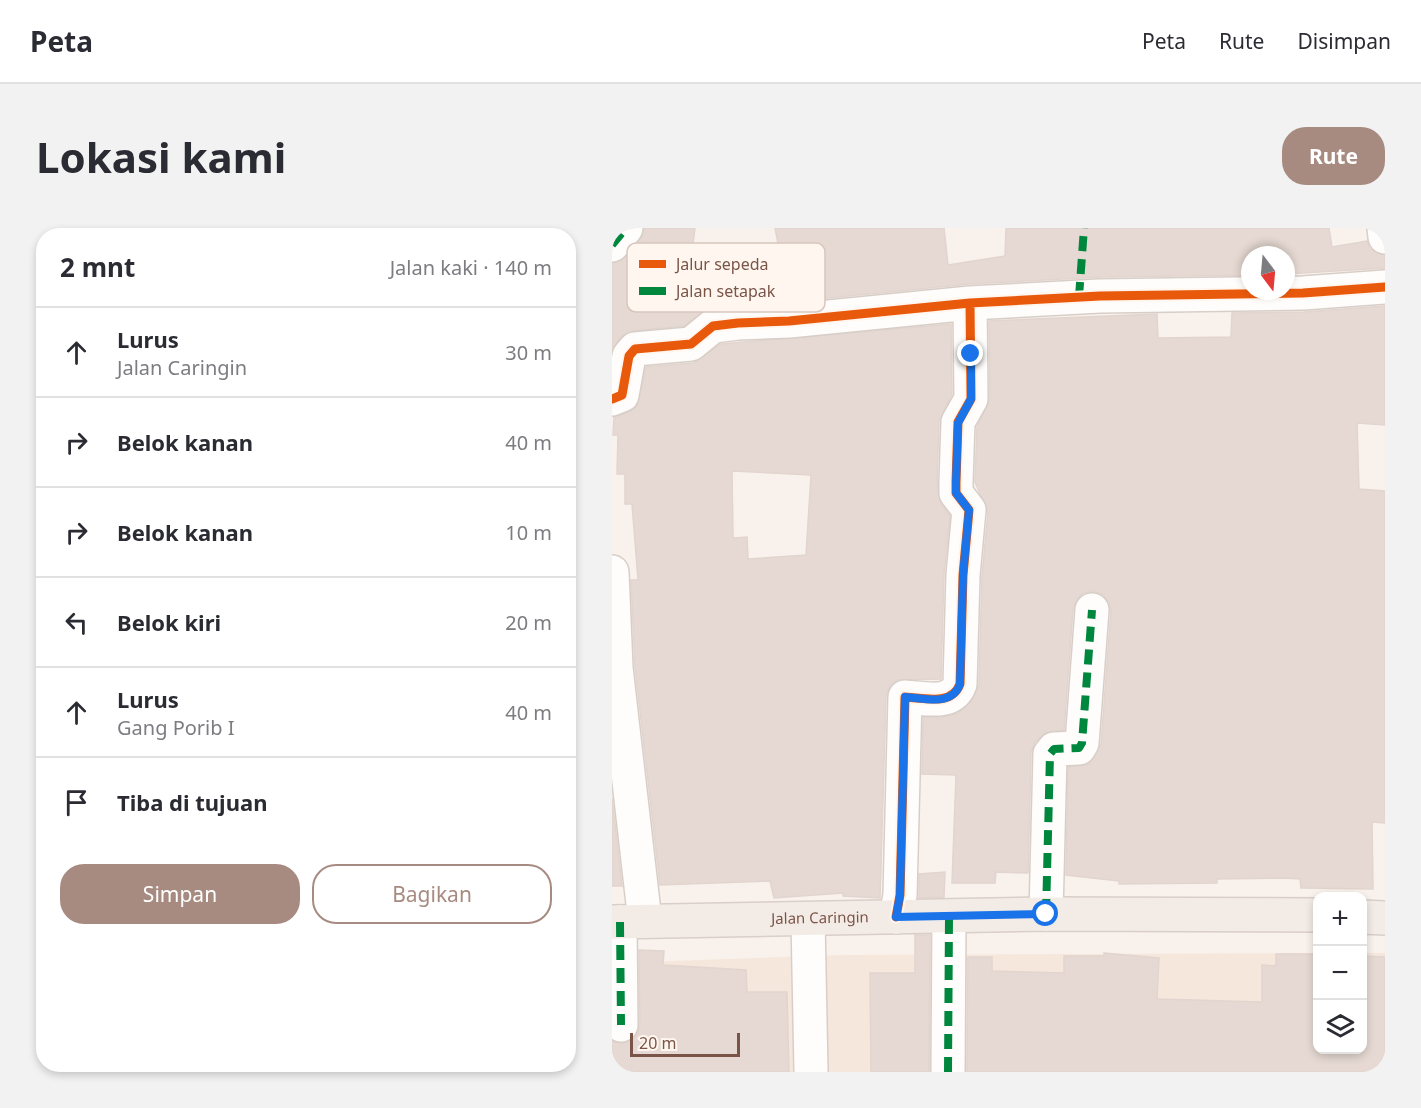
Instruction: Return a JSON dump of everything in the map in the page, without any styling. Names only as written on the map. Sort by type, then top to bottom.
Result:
[{"type":"main road","name":"Jalan Caringin","points":[[626,922],[948,918],[1046,914],[1313,915]]},
{"type":"main road","points":[[1367,917],[1385,918]]},
{"type":"street","points":[[612,245],[626,228]]},
{"type":"street","points":[[1384,228],[1385,237]]},
{"type":"street","points":[[612,399],[622,395],[629,356],[635,349],[691,344],[713,326],[970,303],[1100,296],[1303,293],[1385,287]]},
{"type":"street","points":[[896,917],[900,895],[905,697],[946,699],[957,691],[961,669],[963,575],[969,510],[956,493],[956,438],[958,423],[971,399],[970,303]]},
{"type":"street","points":[[612,572],[626,922],[621,1025]]},
{"type":"street","points":[[1046,914],[1050,754],[1054,749],[1079,748],[1082,743],[1092,610]]},
{"type":"street","points":[[948,918],[948,1072]]},
{"type":"street","points":[[808,919],[811,1072]]},
{"type":"shaded area","points":[[1313,953],[1313,1054],[1367,1054],[1367,953],[1385,953],[1385,1072],[612,1072],[612,963],[843,955]]},
{"type":"building","points":[[644,228],[695,228],[693,243],[638,243]]},
{"type":"building","points":[[775,228],[944,228],[948,265],[1005,256],[1006,228],[1329,228],[1332,247],[1367,241],[1370,249],[1385,255],[1385,268],[1295,273],[1295,246],[1241,246],[1241,275],[1100,277],[969,284],[825,298],[825,243],[778,243]]},
{"type":"building","points":[[627,256],[627,312],[704,312],[684,326],[633,331],[621,337],[612,349],[612,263]]},
{"type":"building","points":[[1385,306],[1385,425],[1357,423],[1359,489],[1385,491],[1385,823],[1372,822],[1373,889],[1301,888],[1300,879],[1284,878],[1217,879],[1217,883],[1119,884],[1119,881],[1066,875],[1068,767],[1089,764],[1101,744],[1111,611],[1109,602],[1103,595],[1093,591],[1084,593],[1077,599],[1073,609],[1064,730],[1045,733],[1035,742],[1031,753],[1028,873],[996,872],[995,883],[952,883],[956,775],[922,774],[923,717],[940,718],[958,713],[972,700],[979,685],[982,576],[988,512],[975,482],[977,427],[990,399],[989,321],[1157,314],[1158,338],[1231,337],[1232,313],[1304,312]]},
{"type":"building","points":[[951,324],[952,394],[939,421],[937,481],[941,504],[950,516],[944,574],[941,679],[897,680],[890,686],[886,696],[880,898],[843,896],[843,893],[774,898],[770,881],[660,885],[635,667],[631,580],[638,580],[632,504],[625,504],[625,474],[617,474],[618,435],[613,435],[614,417],[629,412],[637,406],[646,367],[693,363],[721,344]],"holes":[[[732,471],[811,475],[806,555],[748,559],[747,537],[733,538]]]},
{"type":"building","points":[[612,798],[622,886],[612,886]]},
{"type":"building","points":[[945,872],[944,897],[919,898],[919,874]]},
{"type":"building","points":[[915,935],[930,935],[929,1072],[871,1072],[870,973],[915,973]]},
{"type":"building","points":[[639,950],[664,951],[663,965],[746,970],[747,992],[787,992],[789,1072],[612,1072],[612,1041],[621,1044],[630,1041],[637,1035],[640,1025]]},
{"type":"building","points":[[1104,953],[1159,958],[1157,999],[1262,1002],[1262,965],[1276,966],[1276,954],[1313,954],[1313,1054],[1367,1054],[1367,956],[1385,957],[1385,1072],[967,1072],[968,957],[992,957],[992,971],[1064,973],[1064,956],[1104,956]]},
{"type":"marked path","points":[[612,245],[626,228]]},
{"type":"marked path","points":[[1079,297],[1084,228]]},
{"type":"marked path","points":[[1384,228],[1385,237]]},
{"type":"marked path","points":[[1046,914],[1050,754],[1054,749],[1079,748],[1082,743],[1092,610]]},
{"type":"marked path","points":[[948,1072],[949,917]]},
{"type":"marked path","points":[[620,922],[621,1025]]},
{"type":"cycle path","points":[[612,399],[622,395],[629,356],[635,349],[691,344],[713,326],[970,303],[1100,296],[1303,293],[1385,287]]},
{"type":"cycle path","points":[[896,917],[900,895],[905,697],[944,698],[956,691],[960,684],[963,575],[969,510],[956,493],[956,482],[958,422],[971,399],[970,303]]},
{"type":"route","points":[[971,354],[970,405],[958,423],[956,438],[956,493],[969,510],[963,575],[960,684],[955,694],[946,699],[905,697],[900,895],[896,917],[948,918],[1046,914]]}]
